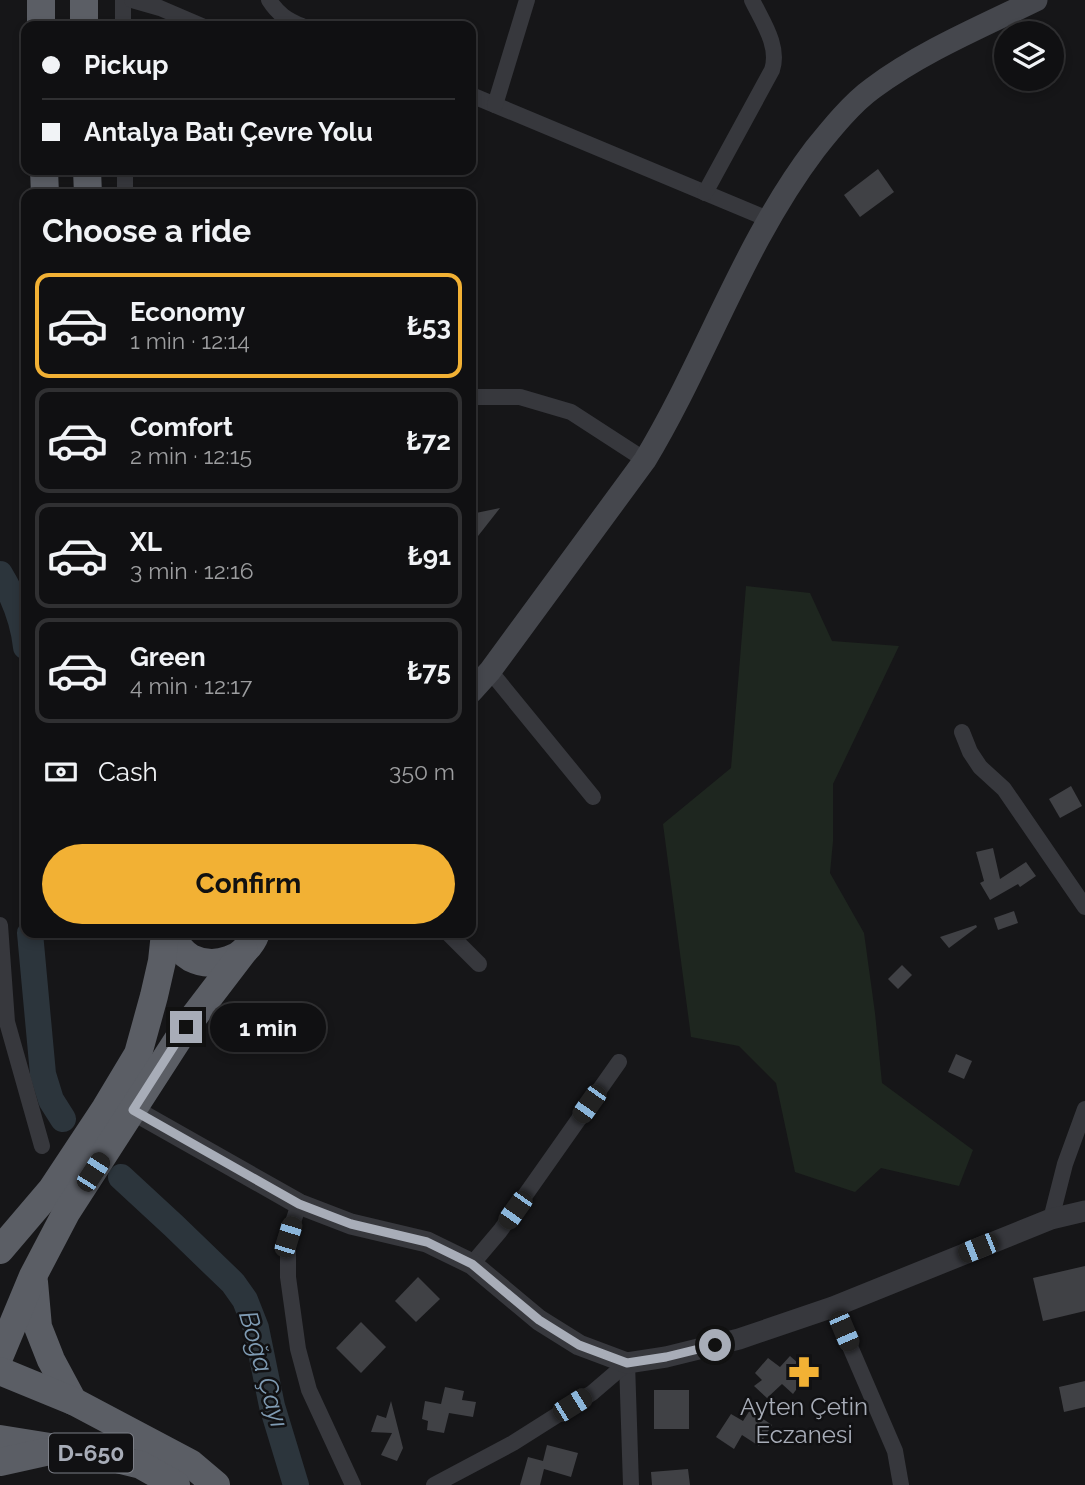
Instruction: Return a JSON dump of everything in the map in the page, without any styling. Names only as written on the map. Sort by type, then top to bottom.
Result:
[{"type":"highway","points":[[41,0],[41,21]]},
{"type":"highway","points":[[84,0],[84,21]]},
{"type":"highway","points":[[0,1250],[52,1189],[138,1054],[166,938]]},
{"type":"highway","points":[[170,938],[184,953],[200,961],[218,963],[233,958],[254,939]]},
{"type":"highway","points":[[0,1354],[33,1276],[66,1213],[186,1027],[254,939]]},
{"type":"highway","points":[[33,1276],[38,1327],[51,1360],[73,1401]]},
{"type":"highway","points":[[0,1370],[73,1401],[190,1464],[216,1485]]},
{"type":"highway","name":"D-650","points":[[0,1439],[100,1455],[141,1465],[176,1485]]},
{"type":"highway","points":[[0,1462],[63,1449]]},
{"type":"main road","points":[[476,686],[645,460],[666,424],[768,219],[797,172],[831,128],[871,89],[935,49],[1036,0]]},
{"type":"street","points":[[123,0],[123,21]]},
{"type":"street","points":[[132,0],[190,21]]},
{"type":"street","points":[[269,0],[287,21]]},
{"type":"street","points":[[495,105],[527,0]]},
{"type":"street","points":[[705,193],[775,60],[773,46],[752,0]]},
{"type":"street","points":[[476,97],[768,219]]},
{"type":"street","points":[[476,397],[520,397],[571,412],[645,460]]},
{"type":"street","points":[[489,671],[593,797]]},
{"type":"street","points":[[962,732],[980,767],[1004,789],[1085,907]]},
{"type":"street","points":[[0,925],[7,1022],[42,1146]]},
{"type":"street","points":[[453,938],[479,964]]},
{"type":"street","points":[[472,1264],[500,1231],[619,1062]]},
{"type":"street","points":[[1051,1219],[1065,1164],[1085,1109]]},
{"type":"street","points":[[133,1110],[299,1204],[351,1224],[427,1242],[472,1264],[539,1320],[579,1345],[627,1363],[666,1357],[739,1339],[833,1307],[1051,1219],[1085,1211]]},
{"type":"street","points":[[299,1204],[288,1237],[288,1277],[298,1349],[309,1390],[352,1485]]},
{"type":"street","points":[[833,1307],[895,1451],[901,1485]]},
{"type":"street","points":[[434,1485],[513,1443],[592,1393],[627,1363]]},
{"type":"street","points":[[627,1363],[631,1485]]},
{"type":"shaded area","points":[[746,586],[810,593],[832,641],[899,646],[833,784],[830,873],[864,933],[882,1083],[973,1150],[959,1186],[881,1168],[855,1192],[795,1172],[776,1083],[739,1046],[691,1037],[663,824],[731,768]]},
{"type":"building","points":[[878,169],[894,192],[860,217],[844,195]]},
{"type":"building","points":[[500,508],[476,539],[476,513]]},
{"type":"building","points":[[1071,786],[1082,806],[1060,818],[1049,799]]},
{"type":"building","points":[[993,848],[1000,879],[1026,862],[1036,876],[1020,887],[1018,884],[990,900],[980,883],[984,881],[976,852]]},
{"type":"building","points":[[1014,911],[1018,923],[998,930],[994,918]]},
{"type":"building","points":[[976,925],[977,927],[949,948],[940,937]]},
{"type":"building","points":[[902,965],[912,975],[898,989],[888,979]]},
{"type":"building","points":[[956,1054],[972,1061],[964,1079],[948,1072]]},
{"type":"building","points":[[1085,1266],[1085,1311],[1043,1321],[1033,1278]]},
{"type":"building","points":[[418,1277],[440,1299],[416,1322],[395,1301]]},
{"type":"building","points":[[361,1322],[386,1347],[361,1373],[336,1348]]},
{"type":"building","points":[[790,1356],[806,1370],[801,1383],[793,1394],[782,1384],[767,1398],[754,1386],[762,1380],[755,1373],[768,1358],[780,1367]]},
{"type":"building","points":[[1085,1381],[1085,1407],[1064,1412],[1059,1387]]},
{"type":"building","points":[[445,1387],[464,1391],[462,1400],[476,1402],[473,1417],[449,1413],[444,1433],[427,1430],[428,1421],[422,1419],[425,1401],[441,1404]]},
{"type":"building","points":[[654,1390],[689,1390],[689,1429],[654,1429]]},
{"type":"building","points":[[391,1401],[403,1448],[397,1461],[381,1455],[392,1433],[371,1432],[377,1415],[386,1418]]},
{"type":"building","points":[[750,1410],[772,1425],[759,1446],[742,1435],[734,1449],[716,1437],[731,1414],[743,1421]]},
{"type":"building","points":[[547,1445],[578,1453],[571,1477],[544,1469],[540,1485],[520,1485],[528,1457],[543,1461]]},
{"type":"building","points":[[688,1469],[690,1485],[652,1485],[651,1472]]},
{"type":"waterway","name":"Boğa Çayı","points":[[0,574],[10,591],[21,621]]},
{"type":"waterway","name":"Boğa Çayı","points":[[30,938],[43,1074],[51,1100],[63,1119]]},
{"type":"waterway","name":"Boğa Çayı","points":[[121,1177],[233,1283],[245,1300],[256,1328],[272,1406],[296,1485]]},
{"type":"place","name":"Ayten Çetin Eczanesi","points":[[804,1372]]},
{"type":"route","points":[[186,1027],[133,1110],[299,1204],[351,1224],[427,1242],[472,1264],[539,1320],[579,1345],[627,1363],[715,1345]]}]
